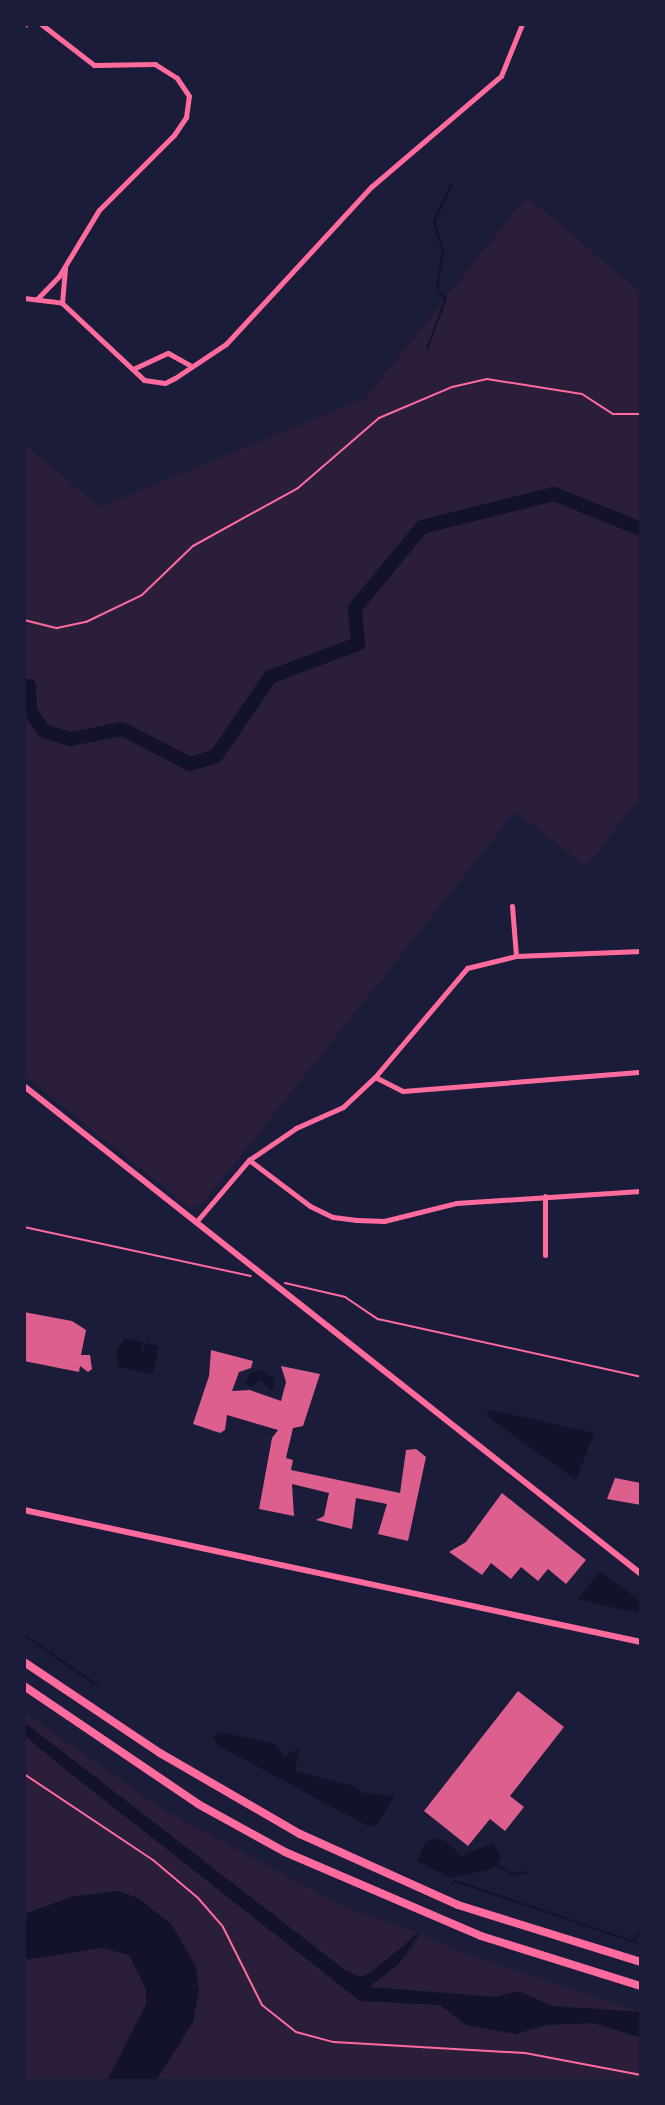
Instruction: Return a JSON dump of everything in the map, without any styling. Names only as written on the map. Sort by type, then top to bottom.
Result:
[{"type":"highway","points":[[24,1662],[160,1753],[300,1834],[458,1905],[641,1962]]},
{"type":"highway","points":[[24,1686],[198,1804],[285,1852],[481,1936],[641,1986]]},
{"type":"street","points":[[37,299],[65,265],[99,210],[174,135],[186,117],[189,96],[177,78],[155,64],[94,65],[41,24]]},
{"type":"street","points":[[24,298],[62,303],[133,369],[154,383],[165,383],[191,366],[208,360],[237,334],[305,254],[371,187],[501,76],[522,24]]},
{"type":"street","points":[[62,303],[65,265]]},
{"type":"street","points":[[133,369],[168,353],[191,366]]},
{"type":"street","points":[[512,906],[516,956]]},
{"type":"street","points":[[195,1223],[249,1160],[296,1128],[352,1102],[467,968],[516,956],[641,951]]},
{"type":"street","points":[[375,1077],[403,1091],[641,1072]]},
{"type":"street","points":[[24,1086],[641,1574]]},
{"type":"street","points":[[249,1160],[289,1193],[333,1217],[384,1221],[456,1203],[641,1191]]},
{"type":"street","points":[[545,1196],[545,1255]]},
{"type":"street","points":[[24,1510],[641,1642]]},
{"type":"path","points":[[24,620],[57,628],[86,622],[142,595],[193,546],[298,488],[379,418],[452,387],[487,379],[582,394],[613,414],[641,414]]},
{"type":"path","points":[[24,1227],[262,1278]]},
{"type":"path","points":[[287,1284],[345,1297],[378,1319],[641,1377]]},
{"type":"path","points":[[24,1774],[178,1879],[223,1927],[262,2005],[296,2032],[334,2042],[525,2053],[641,2075]]},
{"type":"shaded area","points":[[527,197],[641,293],[641,796],[586,866],[515,812],[203,1203],[190,1208],[24,1075],[24,444],[100,507],[366,398]]},
{"type":"shaded area","points":[[125,1338],[143,1342],[140,1358],[146,1343],[159,1346],[153,1374],[119,1367],[116,1352]]},
{"type":"shaded area","points":[[261,1370],[274,1378],[272,1391],[261,1380],[251,1387],[245,1383],[251,1373]]},
{"type":"shaded area","points":[[491,1410],[594,1433],[576,1480],[491,1419],[486,1412]]},
{"type":"shaded area","points":[[600,1571],[641,1602],[641,1614],[578,1599]]},
{"type":"shaded area","points":[[24,1712],[162,1809],[340,1905],[416,1932],[391,1961],[370,1973],[360,1977],[345,1970],[24,1722]]},
{"type":"shaded area","points":[[24,1722],[345,1970],[360,1977],[370,1973],[420,1932],[399,1964],[369,1987],[496,1997],[519,1991],[552,2006],[641,2012],[641,2038],[594,2023],[547,2025],[516,2034],[466,2025],[440,2005],[360,2001],[61,1766],[24,1735]]},
{"type":"shaded area","points":[[24,1728],[369,1999],[641,2017],[641,2081],[24,2081]]},
{"type":"shaded area","points":[[220,1732],[275,1744],[284,1756],[299,1749],[295,1771],[357,1787],[363,1793],[395,1796],[376,1825],[368,1826],[219,1746],[213,1738]]},
{"type":"shaded area","points":[[434,1838],[447,1842],[461,1856],[493,1843],[501,1857],[494,1868],[451,1878],[417,1861],[426,1841]]},
{"type":"shaded area","points":[[118,1891],[138,1898],[172,1925],[196,1967],[199,1990],[193,2022],[156,2081],[107,2081],[146,2004],[146,1989],[129,1955],[102,1948],[24,1960],[24,1914],[74,1896]]},
{"type":"shaded area","points":[[420,1934],[460,1952],[641,2012],[552,2006],[508,1993],[496,1997],[368,1987],[410,1952]]},
{"type":"building","points":[[24,1312],[72,1321],[86,1330],[81,1355],[90,1355],[92,1369],[88,1372],[80,1366],[79,1372],[24,1361]]},
{"type":"building","points":[[211,1350],[253,1361],[251,1368],[239,1372],[232,1391],[250,1390],[281,1401],[286,1382],[281,1366],[320,1374],[303,1426],[293,1428],[286,1458],[293,1460],[291,1470],[400,1493],[406,1450],[416,1449],[426,1457],[408,1541],[378,1534],[387,1504],[356,1498],[352,1529],[316,1520],[324,1516],[329,1493],[292,1484],[294,1516],[259,1509],[272,1438],[278,1430],[227,1415],[225,1430],[220,1433],[193,1424],[209,1376]]},
{"type":"building","points":[[615,1478],[641,1483],[641,1505],[607,1499]]},
{"type":"building","points":[[502,1493],[586,1560],[566,1584],[548,1569],[538,1581],[521,1567],[511,1579],[491,1563],[482,1575],[449,1552],[466,1542]]},
{"type":"building","points":[[518,1691],[564,1727],[510,1796],[524,1807],[505,1831],[490,1819],[468,1846],[424,1811]]},
{"type":"waterway","points":[[427,349],[446,298],[437,291],[443,251],[434,222],[451,186]]},
{"type":"waterway","points":[[24,685],[29,686],[30,711],[44,731],[71,739],[122,729],[190,764],[216,756],[270,677],[358,644],[355,608],[422,527],[554,494],[641,529]]},
{"type":"waterway","points":[[24,1635],[98,1686]]},
{"type":"waterway","points":[[496,1865],[514,1874],[528,1872]]},
{"type":"waterway","points":[[452,1885],[455,1881],[641,1944]]},
{"type":"waterway","points":[[633,1942],[641,1930]]}]
